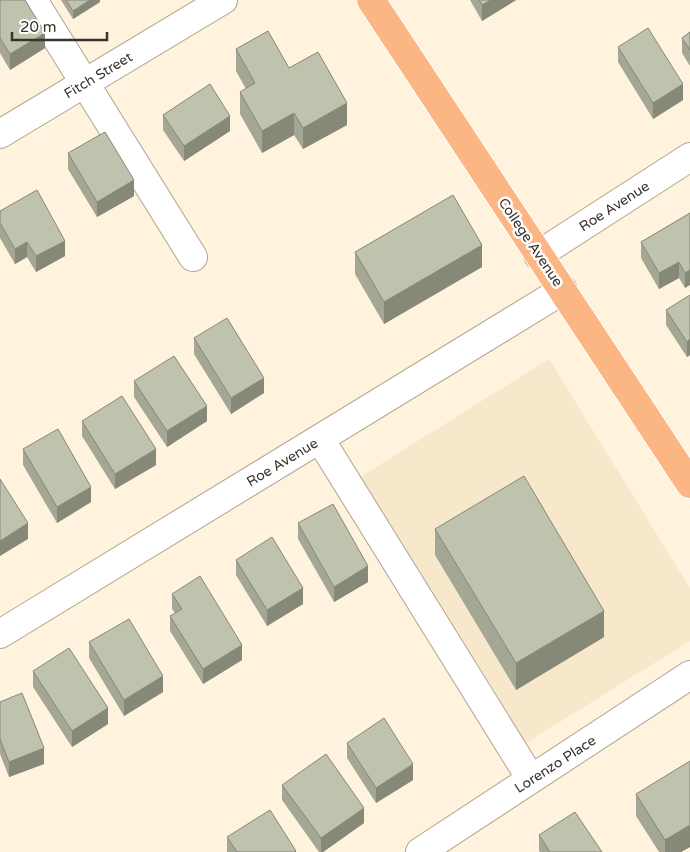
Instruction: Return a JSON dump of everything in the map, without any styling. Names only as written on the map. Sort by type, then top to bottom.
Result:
[{"type":"main road","name":"College Avenue","points":[[371,0],[690,484]]},
{"type":"street","points":[[33,0],[193,257]]},
{"type":"street","name":"Fitch Street","points":[[0,134],[223,0]]},
{"type":"street","name":"Roe Avenue","points":[[538,255],[690,157]]},
{"type":"street","name":"Roe Avenue","points":[[0,634],[563,290]]},
{"type":"street","points":[[320,439],[531,779]]},
{"type":"street","name":"Lorenzo Place","points":[[420,852],[690,676]]},
{"type":"shaded area","points":[[549,359],[690,588],[690,641],[526,743],[360,477]]},
{"type":"building","points":[[0,0],[25,0],[45,33],[10,54],[0,38]]},
{"type":"building","points":[[66,0],[90,0],[73,11]]},
{"type":"building","points":[[479,0],[491,0],[482,5]]},
{"type":"building","points":[[648,28],[683,84],[653,103],[618,47]]},
{"type":"building","points":[[268,31],[289,68],[318,52],[347,103],[303,128],[294,113],[262,131],[240,92],[255,83],[236,49]]},
{"type":"building","points":[[690,32],[690,50],[682,38]]},
{"type":"building","points":[[210,84],[230,116],[184,146],[163,115]]},
{"type":"building","points":[[105,132],[134,180],[97,202],[68,153]]},
{"type":"building","points":[[37,190],[65,241],[36,256],[27,242],[15,249],[0,223],[0,211]]},
{"type":"building","points":[[453,195],[482,245],[384,302],[355,252]]},
{"type":"building","points":[[690,213],[690,270],[685,273],[679,262],[659,273],[641,242]]},
{"type":"building","points":[[690,295],[690,339],[687,342],[666,310]]},
{"type":"building","points":[[227,318],[264,378],[231,398],[194,338]]},
{"type":"building","points":[[174,356],[207,406],[167,431],[134,381]]},
{"type":"building","points":[[122,396],[156,449],[115,474],[82,421]]},
{"type":"building","points":[[58,429],[91,487],[57,507],[23,449]]},
{"type":"building","points":[[524,476],[604,611],[516,663],[435,529]]},
{"type":"building","points":[[0,479],[28,523],[0,541]]},
{"type":"building","points":[[333,504],[368,566],[334,587],[298,523]]},
{"type":"building","points":[[272,537],[303,588],[267,610],[236,560]]},
{"type":"building","points":[[200,576],[242,645],[203,669],[170,616],[182,609],[172,594]]},
{"type":"building","points":[[129,619],[163,676],[124,700],[89,642]]},
{"type":"building","points":[[69,648],[108,708],[72,731],[33,671]]},
{"type":"building","points":[[22,693],[44,748],[9,762],[0,739],[0,702]]},
{"type":"building","points":[[384,718],[413,764],[376,788],[347,743]]},
{"type":"building","points":[[326,754],[364,808],[321,838],[282,785]]},
{"type":"building","points":[[690,761],[690,825],[665,840],[636,794]]},
{"type":"building","points":[[270,810],[296,851],[237,852],[227,837]]},
{"type":"building","points":[[575,812],[602,852],[550,852],[539,835]]}]
